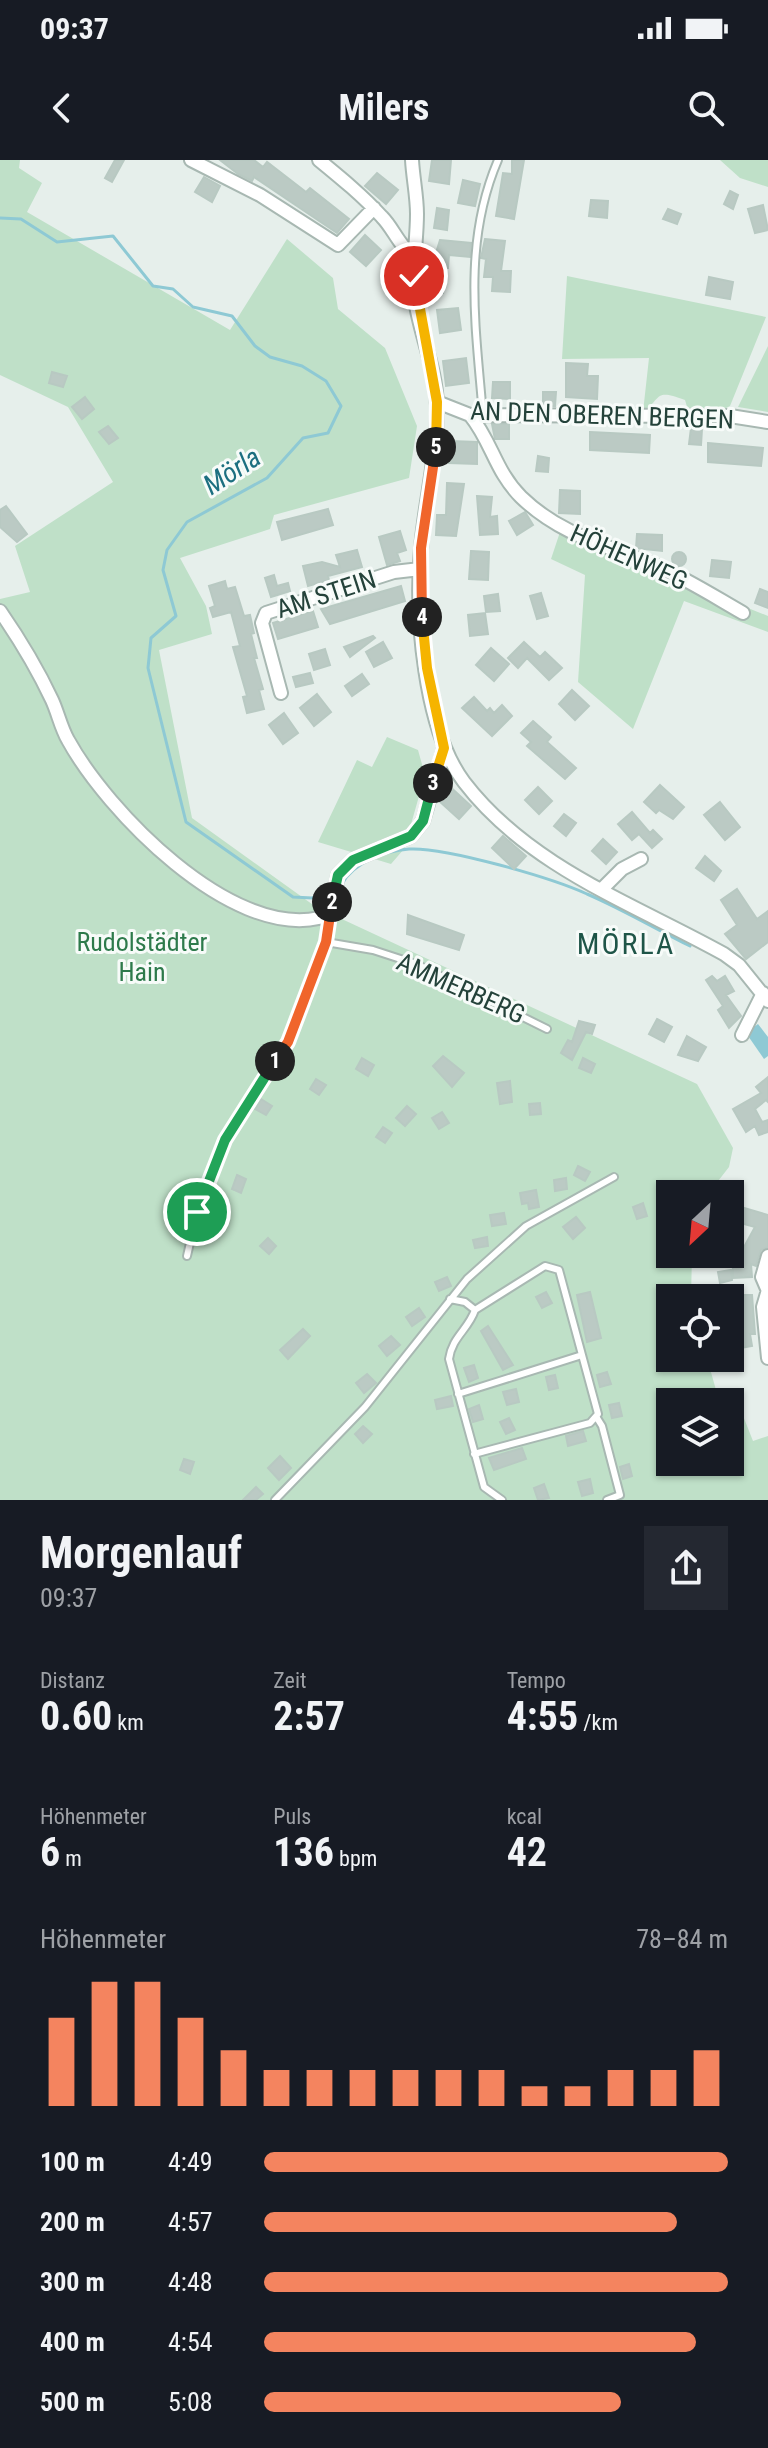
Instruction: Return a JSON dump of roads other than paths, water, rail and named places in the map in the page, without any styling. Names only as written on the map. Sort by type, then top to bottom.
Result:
[{"type":"street","points":[[191,160],[260,195],[338,245],[374,208]]},
{"type":"street","points":[[319,160],[374,208],[406,251],[415,256]]},
{"type":"street","points":[[412,160],[417,211],[415,301],[437,402],[434,462],[420,569],[427,668],[444,748],[464,781],[517,836],[601,890],[724,954],[739,965],[765,997],[742,1035]]},
{"type":"street","name":"AN DEN OBEREN BERGEN","points":[[437,402],[476,416],[730,416],[768,422]]},
{"type":"street","name":"HÖHENWEG","points":[[476,416],[496,469],[520,496],[548,519],[603,549],[657,566],[743,613]]},
{"type":"street","name":"AM STEIN","points":[[281,693],[262,623],[266,613],[394,572],[420,569]]},
{"type":"street","points":[[0,611],[27,649],[67,739],[92,776],[144,834],[181,868],[225,897],[277,918],[319,918],[332,904],[338,875],[353,860],[411,836],[423,821],[444,748]]},
{"type":"street","points":[[601,890],[622,869],[641,859]]},
{"type":"street","points":[[768,1256],[762,1277],[768,1291],[763,1324],[768,1358]]},
{"type":"lane","points":[[476,416],[472,258],[478,215],[498,160]]},
{"type":"lane","points":[[187,1256],[197,1212],[225,1140],[288,1042],[326,942],[332,904]]},
{"type":"lane","name":"AMMERBERG","points":[[326,942],[373,950],[416,964],[547,1029]]},
{"type":"lane","points":[[275,1500],[365,1407],[467,1279],[526,1226],[614,1177]]},
{"type":"lane","points":[[502,1500],[484,1487],[449,1359],[450,1348],[454,1339],[471,1323],[475,1310],[545,1266],[553,1266],[559,1270],[620,1495],[607,1500]]},
{"type":"lane","points":[[450,1299],[465,1302],[475,1310]]},
{"type":"lane","points":[[458,1394],[582,1355]]},
{"type":"lane","points":[[474,1454],[597,1418]]},
{"type":"water","points":[[758,1024],[768,1037],[768,1056],[764,1059],[746,1033]]},
{"type":"waterway","name":"Mörla","points":[[0,218],[21,219],[57,242],[113,236],[153,286],[173,289],[193,307],[232,316],[255,346],[270,357],[302,366],[326,381],[341,406],[328,433],[303,438],[267,478],[187,522],[167,550],[163,570],[176,616],[151,638],[148,668],[186,822],[293,897],[312,898],[324,894]]},
{"type":"waterway","name":"Mörla","points":[[342,884],[362,864],[390,852],[409,849],[448,853],[571,887],[690,946]]},
{"type":"district","name":"MÖRLA","points":[[626,943]]},
{"type":"park label","name":"Rudolstädter Hain","points":[[142,957]]}]
